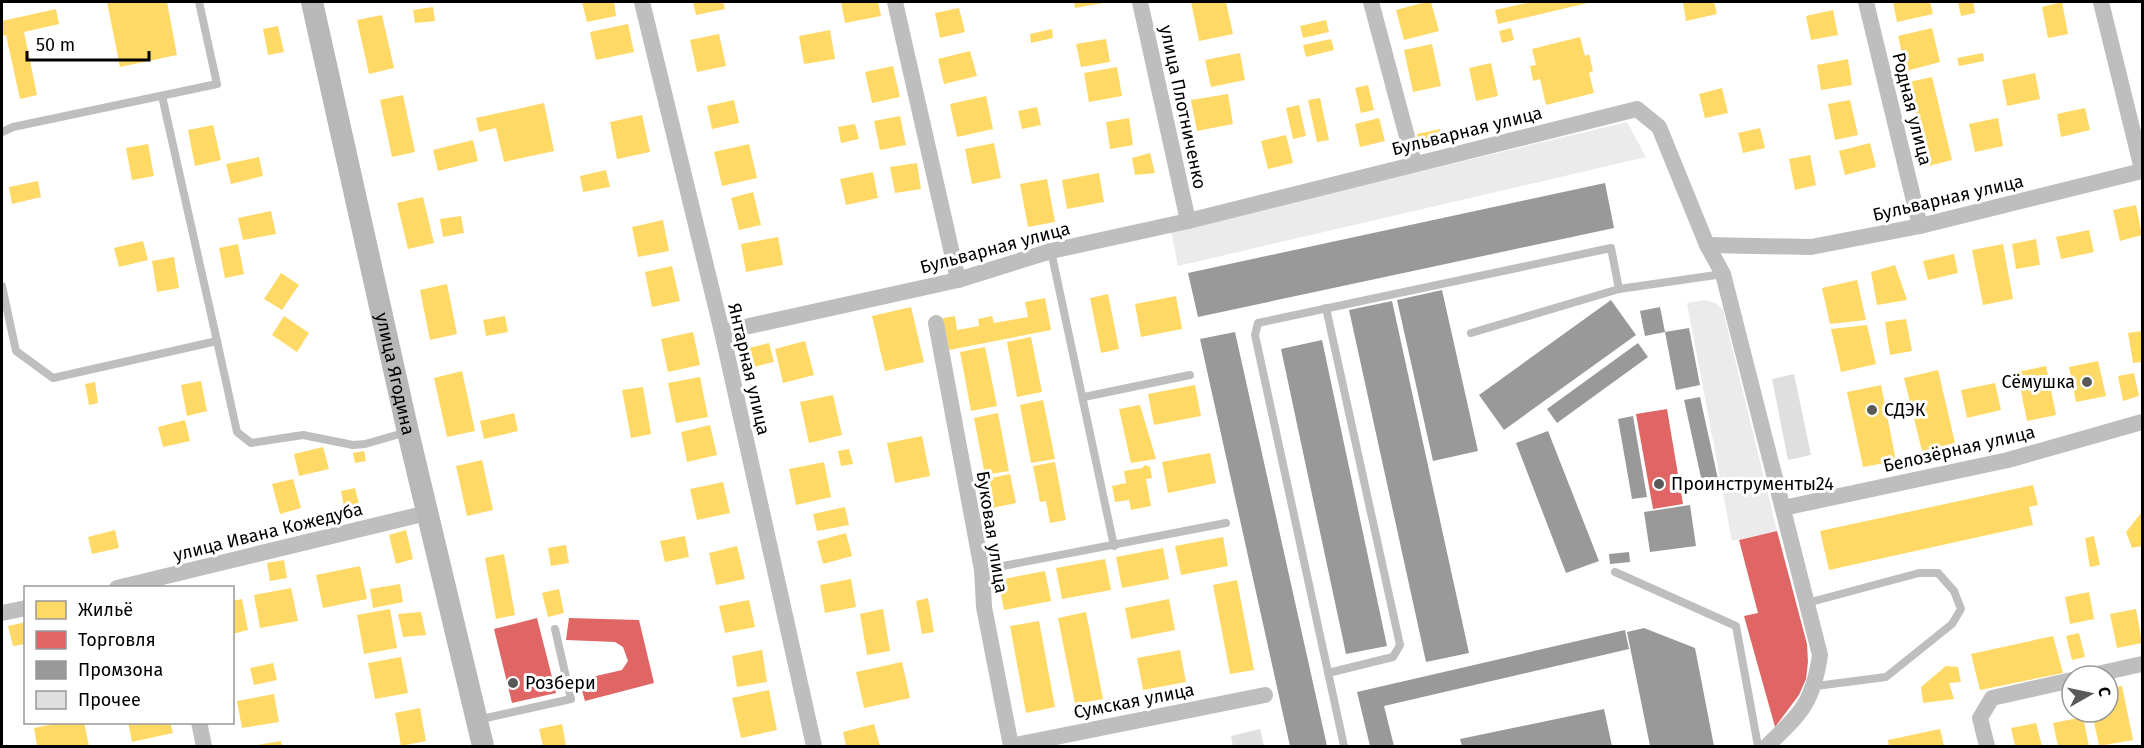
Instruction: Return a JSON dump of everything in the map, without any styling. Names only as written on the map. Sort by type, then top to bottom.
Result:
[{"type":"street","name":"улица Ягодина","points":[[312,2],[408,432],[483,747]]},
{"type":"street","name":"Янтарная улица","points":[[642,2],[722,332],[814,747]]},
{"type":"street","points":[[895,2],[958,280]]},
{"type":"street","name":"улица Плотниченко","points":[[1140,2],[1188,221]]},
{"type":"street","points":[[1371,2],[1414,163]]},
{"type":"street","name":"Родная улица","points":[[1866,2],[1920,226]]},
{"type":"street","points":[[2101,2],[2142,170]]},
{"type":"street","name":"Бульварная улица","points":[[722,332],[958,280],[1051,252],[1188,221],[1637,109],[1659,127],[1707,245],[1810,247],[1920,226],[2142,170]]},
{"type":"street","points":[[1707,245],[1723,274],[1820,655],[1816,686],[1799,715],[1767,747]]},
{"type":"street","name":"Буковая улица","points":[[936,323],[982,570],[984,607],[1011,746]]},
{"type":"street","name":"Белозёрная улица","points":[[1783,508],[2008,460],[2142,422]]},
{"type":"street","name":"улица Ивана Кожедуба","points":[[133,586],[166,582],[427,513]]},
{"type":"street","points":[[2,613],[24,608]]},
{"type":"street","points":[[2120,669],[2142,664]]},
{"type":"street","points":[[1987,747],[1980,717],[1992,698],[2060,683]]},
{"type":"street","name":"Сумская улица","points":[[1011,746],[1265,695]]},
{"type":"street","points":[[199,724],[204,747]]},
{"type":"lane","points":[[2,132],[13,127],[217,84],[199,2]]},
{"type":"lane","points":[[162,96],[237,432],[251,443],[303,435],[353,445],[408,432]]},
{"type":"lane","points":[[1344,747],[1255,335],[1258,323],[1611,248],[1619,289]]},
{"type":"lane","points":[[1051,252],[1084,397],[1114,546]]},
{"type":"lane","points":[[1471,333],[1619,289],[1723,274]]},
{"type":"lane","points":[[2,286],[16,351],[53,378],[217,341]]},
{"type":"lane","points":[[1326,308],[1400,645],[1394,657],[1328,673]]},
{"type":"lane","points":[[1084,397],[1190,375]]},
{"type":"lane","points":[[982,570],[1226,523]]},
{"type":"lane","points":[[1615,572],[1736,626],[1758,747]]},
{"type":"lane","points":[[1807,603],[1919,573],[1938,573],[1954,591],[1961,609],[1952,624],[1887,677],[1816,686]]},
{"type":"lane","points":[[477,720],[571,699],[555,629]]},
{"type":"shaded area","points":[[1627,122],[1646,157],[1178,266],[1171,231]]},
{"type":"shaded area","points":[[1706,300],[1717,304],[1723,310],[1777,531],[1732,541],[1687,303]]},
{"type":"building: Жильё","points":[[107,2],[167,2],[177,55],[120,67]]},
{"type":"building: Жильё","points":[[582,2],[614,2],[616,16],[587,22]]},
{"type":"building: Жильё","points":[[693,2],[723,2],[725,9],[696,15]]},
{"type":"building: Жильё","points":[[841,2],[878,2],[881,16],[845,23]]},
{"type":"building: Жильё","points":[[1074,2],[1102,2],[1103,3],[1075,8]]},
{"type":"building: Жильё","points":[[1191,2],[1226,2],[1233,34],[1199,41]]},
{"type":"building: Жильё","points":[[1431,2],[1439,31],[1404,40],[1396,10]]},
{"type":"building: Жильё","points":[[1530,2],[1592,2],[1498,24],[1495,10]]},
{"type":"building: Жильё","points":[[1683,2],[1714,2],[1717,14],[1686,21]]},
{"type":"building: Жильё","points":[[1893,2],[1930,2],[1933,14],[1897,22]]},
{"type":"building: Жильё","points":[[1958,2],[1973,2],[1975,13],[1961,16]]},
{"type":"building: Жильё","points":[[2062,2],[2068,34],[2048,38],[2042,7]]},
{"type":"building: Жильё","points":[[433,7],[435,21],[415,23],[413,10]]},
{"type":"building: Жильё","points":[[959,8],[965,32],[940,38],[935,13]]},
{"type":"building: Жильё","points":[[56,9],[59,24],[24,32],[37,95],[20,99],[6,35],[2,36],[2,21]]},
{"type":"building: Жильё","points":[[1833,10],[1838,35],[1811,40],[1806,16]]},
{"type":"building: Жильё","points":[[382,15],[394,68],[369,74],[357,20]]},
{"type":"building: Жильё","points":[[1326,20],[1329,32],[1303,38],[1300,26]]},
{"type":"building: Жильё","points":[[628,24],[634,52],[596,60],[590,32]]},
{"type":"building: Жильё","points":[[278,26],[284,52],[268,55],[263,29]]},
{"type":"building: Жильё","points":[[1511,28],[1514,40],[1502,43],[1499,31]]},
{"type":"building: Жильё","points":[[1932,28],[1940,62],[1906,71],[1898,36]]},
{"type":"building: Жильё","points":[[1052,29],[1053,38],[1031,43],[1030,34]]},
{"type":"building: Жильё","points":[[830,30],[835,59],[804,64],[799,36]]},
{"type":"building: Жильё","points":[[719,34],[726,66],[697,72],[690,40]]},
{"type":"building: Жильё","points":[[1580,37],[1585,56],[1589,54],[1593,71],[1589,73],[1594,93],[1546,105],[1540,79],[1533,81],[1530,66],[1536,65],[1532,49]]},
{"type":"building: Жильё","points":[[1106,39],[1110,62],[1081,67],[1076,44]]},
{"type":"building: Жильё","points":[[1331,39],[1334,50],[1306,57],[1303,45]]},
{"type":"building: Жильё","points":[[1432,44],[1441,86],[1413,92],[1404,50]]},
{"type":"building: Жильё","points":[[970,51],[977,76],[944,84],[938,59]]},
{"type":"building: Жильё","points":[[1240,53],[1245,80],[1211,87],[1205,60]]},
{"type":"building: Жильё","points":[[1983,53],[1984,61],[1959,66],[1957,58]]},
{"type":"building: Жильё","points":[[1848,59],[1852,85],[1821,90],[1817,65]]},
{"type":"building: Жильё","points":[[1491,63],[1498,96],[1476,101],[1469,68]]},
{"type":"building: Жильё","points":[[893,66],[900,97],[872,103],[865,72]]},
{"type":"building: Жильё","points":[[1117,67],[1122,96],[1089,102],[1084,73]]},
{"type":"building: Жильё","points":[[2035,73],[2040,99],[2007,106],[2002,80]]},
{"type":"building: Жильё","points":[[1932,77],[1952,160],[1928,166],[1909,82]]},
{"type":"building: Жильё","points":[[1368,85],[1374,110],[1361,113],[1355,88]]},
{"type":"building: Жильё","points":[[1722,88],[1728,113],[1705,118],[1699,94]]},
{"type":"building: Жильё","points":[[1228,94],[1233,124],[1197,131],[1191,100]]},
{"type":"building: Жильё","points":[[403,95],[415,152],[392,157],[380,100]]},
{"type":"building: Жильё","points":[[986,96],[993,129],[957,137],[950,104]]},
{"type":"building: Жильё","points":[[1320,98],[1329,140],[1317,142],[1308,100]]},
{"type":"building: Жильё","points":[[734,100],[739,123],[712,129],[707,106]]},
{"type":"building: Жильё","points":[[1850,100],[1858,135],[1835,140],[1828,104]]},
{"type":"building: Жильё","points":[[544,103],[554,151],[504,162],[496,128],[479,132],[476,118]]},
{"type":"building: Жильё","points":[[1299,105],[1306,136],[1293,139],[1286,108]]},
{"type":"building: Жильё","points":[[1037,107],[1041,125],[1022,129],[1018,111]]},
{"type":"building: Жильё","points":[[2085,108],[2090,130],[2061,137],[2057,114]]},
{"type":"building: Жильё","points":[[642,115],[650,152],[617,159],[610,122]]},
{"type":"building: Жильё","points":[[900,116],[906,145],[880,150],[874,121]]},
{"type":"building: Жильё","points":[[1129,118],[1133,145],[1110,149],[1106,122]]},
{"type":"building: Жильё","points":[[1379,118],[1385,141],[1360,147],[1355,124]]},
{"type":"building: Жильё","points":[[1998,118],[2003,146],[1975,152],[1969,124]]},
{"type":"building: Жильё","points":[[855,124],[859,139],[841,143],[838,127]]},
{"type":"building: Жильё","points":[[213,125],[221,160],[195,166],[188,130]]},
{"type":"building: Жильё","points":[[1760,128],[1765,148],[1743,153],[1738,133]]},
{"type":"building: Жильё","points":[[1440,129],[1443,142],[1419,147],[1417,134]]},
{"type":"building: Жильё","points":[[1286,135],[1293,163],[1268,169],[1261,141]]},
{"type":"building: Жильё","points":[[473,140],[478,161],[438,171],[433,150]]},
{"type":"building: Жильё","points":[[994,143],[1001,178],[972,184],[965,149]]},
{"type":"building: Жильё","points":[[1870,143],[1876,167],[1845,175],[1839,151]]},
{"type":"building: Жильё","points":[[148,144],[154,176],[132,180],[126,148]]},
{"type":"building: Жильё","points":[[749,144],[757,178],[722,186],[714,152]]},
{"type":"building: Жильё","points":[[1150,153],[1155,173],[1135,175],[1132,158]]},
{"type":"building: Жильё","points":[[1810,155],[1816,185],[1795,190],[1789,159]]},
{"type":"building: Жильё","points":[[259,157],[263,176],[231,184],[226,164]]},
{"type":"building: Жильё","points":[[917,163],[921,189],[895,193],[890,167]]},
{"type":"building: Жильё","points":[[606,170],[610,187],[583,192],[580,176]]},
{"type":"building: Жильё","points":[[873,172],[878,198],[846,205],[840,179]]},
{"type":"building: Жильё","points":[[1099,173],[1104,202],[1067,209],[1062,180]]},
{"type":"building: Жильё","points":[[1047,179],[1055,222],[1028,227],[1020,184]]},
{"type":"building: Жильё","points":[[38,181],[41,197],[12,204],[9,187]]},
{"type":"building: Жильё","points":[[753,192],[761,225],[739,230],[731,198]]},
{"type":"building: Жильё","points":[[423,197],[434,243],[408,249],[397,203]]},
{"type":"building: Жильё","points":[[2136,205],[2142,235],[2120,241],[2113,210]]},
{"type":"building: Жильё","points":[[271,211],[276,234],[243,240],[238,218]]},
{"type":"building: Жильё","points":[[461,216],[464,233],[443,237],[440,219]]},
{"type":"building: Жильё","points":[[663,220],[669,251],[638,257],[632,227]]},
{"type":"building: Жильё","points":[[2089,230],[2094,252],[2061,259],[2056,237]]},
{"type":"building: Жильё","points":[[778,237],[783,265],[746,272],[741,244]]},
{"type":"building: Жильё","points":[[2036,239],[2040,265],[2016,269],[2012,244]]},
{"type":"building: Жильё","points":[[143,241],[148,260],[119,267],[114,248]]},
{"type":"building: Жильё","points":[[238,244],[244,274],[225,278],[219,248]]},
{"type":"building: Жильё","points":[[2003,244],[2013,299],[1983,305],[1972,250]]},
{"type":"building: Жильё","points":[[1954,254],[1958,273],[1928,280],[1923,261]]},
{"type":"building: Жильё","points":[[174,257],[179,288],[157,292],[152,261]]},
{"type":"building: Жильё","points":[[1895,265],[1907,300],[1877,305],[1871,272]]},
{"type":"building: Жильё","points":[[672,266],[680,301],[652,307],[645,272]]},
{"type":"building: Жильё","points":[[281,273],[299,285],[282,310],[264,299]]},
{"type":"building: Жильё","points":[[1857,280],[1866,320],[1830,324],[1822,288]]},
{"type":"building: Жильё","points":[[447,284],[457,334],[430,340],[420,290]]},
{"type":"building: Жильё","points":[[1108,294],[1119,349],[1101,353],[1090,298]]},
{"type":"building: Жильё","points":[[1176,296],[1182,329],[1141,337],[1135,304]]},
{"type":"building: Жильё","points":[[1045,298],[1051,330],[949,350],[943,318],[955,316],[957,330],[979,326],[978,319],[992,316],[994,323],[1028,317],[1025,302]]},
{"type":"building: Жильё","points":[[911,307],[924,362],[885,371],[872,316]]},
{"type":"building: Жильё","points":[[284,316],[309,333],[297,352],[272,335]]},
{"type":"building: Жильё","points":[[505,316],[508,332],[486,336],[483,320]]},
{"type":"building: Жильё","points":[[1906,319],[1912,351],[1890,355],[1885,322]]},
{"type":"building: Жильё","points":[[1867,325],[1876,364],[1841,372],[1831,329]]},
{"type":"building: Жильё","points":[[2142,331],[2142,362],[2133,363],[2128,333]]},
{"type":"building: Жильё","points":[[693,332],[700,365],[668,372],[661,339]]},
{"type":"building: Жильё","points":[[1031,337],[1042,392],[1017,397],[1007,342]]},
{"type":"building: Жильё","points":[[805,341],[814,375],[783,383],[775,349]]},
{"type":"building: Жильё","points":[[769,343],[774,362],[753,367],[749,348]]},
{"type":"building: Жильё","points":[[985,347],[997,406],[971,411],[960,352]]},
{"type":"building: Жильё","name":"Сёмушка","points":[[2098,361],[2106,396],[2076,402],[2069,367]]},
{"type":"building: Жильё","points":[[2046,366],[2056,415],[2027,421],[2017,372]]},
{"type":"building: Жильё","points":[[1938,370],[1955,443],[1922,451],[1904,378]]},
{"type":"building: Жильё","points":[[462,371],[475,431],[447,437],[434,378]]},
{"type":"building: Жильё","points":[[2134,373],[2139,396],[2123,401],[2118,376]]},
{"type":"building: Жильё","points":[[700,377],[708,417],[676,423],[668,383]]},
{"type":"building: Жильё","points":[[201,381],[207,411],[187,416],[181,385]]},
{"type":"building: Жильё","points":[[95,382],[98,403],[89,405],[85,384]]},
{"type":"building: Жильё","points":[[1995,383],[2001,410],[1967,418],[1961,390]]},
{"type":"building: Жильё","points":[[1195,385],[1201,416],[1154,425],[1148,394]]},
{"type":"building: Жильё","points":[[1881,385],[1896,461],[1863,467],[1847,392]]},
{"type":"building: Жильё","points":[[643,387],[651,434],[631,438],[622,390]]},
{"type":"building: Жильё","points":[[833,395],[842,435],[809,443],[800,402]]},
{"type":"building: Жильё","points":[[1043,400],[1055,459],[1031,463],[1020,405]]},
{"type":"building: Жильё","points":[[1140,405],[1156,459],[1131,463],[1119,409]]},
{"type":"building: Жильё","points":[[514,413],[518,431],[484,439],[480,421]]},
{"type":"building: Жильё","points":[[998,413],[1009,471],[985,475],[974,418]]},
{"type":"building: Жильё","points":[[185,420],[190,441],[163,447],[158,427]]},
{"type":"building: Жильё","points":[[710,425],[717,455],[687,462],[681,432]]},
{"type":"building: Жильё","points":[[922,436],[930,476],[895,483],[887,443]]},
{"type":"building: Жильё","points":[[323,447],[329,469],[299,476],[294,454]]},
{"type":"building: Жильё","points":[[849,449],[853,464],[841,466],[838,451]]},
{"type":"building: Жильё","points":[[364,451],[366,461],[355,463],[353,453]]},
{"type":"building: Жильё","points":[[1210,453],[1216,483],[1168,493],[1162,462]]},
{"type":"building: Жильё","points":[[482,460],[493,510],[467,516],[456,466]]},
{"type":"building: Жильё","points":[[824,462],[831,497],[796,505],[789,469]]},
{"type":"building: Жильё","points":[[1055,462],[1066,520],[1050,523],[1046,501],[1040,502],[1033,466]]},
{"type":"building: Жильё","points":[[1145,465],[1150,467],[1152,478],[1146,479],[1151,506],[1131,510],[1129,500],[1115,502],[1112,486],[1126,483],[1124,471],[1142,468]]},
{"type":"building: Жильё","points":[[1010,474],[1016,503],[992,508],[986,479]]},
{"type":"building: Жильё","points":[[293,479],[301,508],[280,514],[272,484]]},
{"type":"building: Жильё","points":[[723,482],[730,513],[697,520],[690,489]]},
{"type":"building: Жильё","points":[[2033,485],[2038,505],[2029,507],[2033,525],[1829,570],[1820,531]]},
{"type":"building: Жильё","points":[[355,488],[359,504],[344,507],[341,491]]},
{"type":"building: Жильё","points":[[845,507],[849,525],[817,531],[813,514]]},
{"type":"building: Жильё","points":[[2142,512],[2142,546],[2132,548],[2126,532]]},
{"type":"building: Жильё","points":[[115,530],[119,548],[92,554],[88,537]]},
{"type":"building: Жильё","points":[[406,530],[413,559],[396,564],[389,535]]},
{"type":"building: Жильё","points":[[846,533],[852,556],[823,564],[817,541]]},
{"type":"building: Жильё","points":[[685,536],[689,557],[665,562],[660,541]]},
{"type":"building: Жильё","points":[[2094,536],[2100,565],[2090,567],[2085,538]]},
{"type":"building: Жильё","points":[[1223,537],[1228,566],[1181,575],[1175,546]]},
{"type":"building: Жильё","points":[[566,545],[569,563],[551,566],[548,548]]},
{"type":"building: Жильё","points":[[737,546],[745,579],[716,585],[709,553]]},
{"type":"building: Жильё","points":[[1163,548],[1169,579],[1122,588],[1116,557]]},
{"type":"building: Жильё","points":[[504,554],[515,615],[496,619],[485,558]]},
{"type":"building: Жильё","points":[[1105,559],[1111,590],[1062,599],[1056,568]]},
{"type":"building: Жильё","points":[[284,560],[287,578],[270,581],[267,563]]},
{"type":"building: Жильё","points":[[360,566],[367,599],[323,608],[316,575]]},
{"type":"building: Жильё","points":[[1045,571],[1051,601],[1004,610],[998,580]]},
{"type":"building: Жильё","points":[[851,579],[856,607],[825,613],[820,585]]},
{"type":"building: Жильё","points":[[1237,580],[1254,670],[1230,674],[1213,585]]},
{"type":"building: Жильё","points":[[400,584],[403,602],[373,608],[370,589]]},
{"type":"building: Жильё","points":[[291,588],[298,621],[260,628],[254,595]]},
{"type":"building: Жильё","points":[[559,589],[564,613],[548,617],[542,593]]},
{"type":"building: Жильё","points":[[2089,592],[2094,619],[2070,624],[2065,597]]},
{"type":"building: Жильё","points":[[928,598],[934,632],[922,634],[916,601]]},
{"type":"building: Жильё","points":[[242,599],[248,630],[234,634],[234,601]]},
{"type":"building: Жильё","points":[[1169,599],[1175,630],[1131,639],[1125,608]]},
{"type":"building: Жильё","points":[[749,600],[755,627],[725,633],[719,606]]},
{"type":"building: Жильё","points":[[390,609],[397,648],[364,654],[357,615]]},
{"type":"building: Жильё","points":[[883,609],[890,651],[867,655],[860,614]]},
{"type":"building: Жильё","points":[[2136,609],[2142,643],[2117,648],[2110,614]]},
{"type":"building: Жильё","points":[[421,612],[426,635],[403,637],[398,614]]},
{"type":"building: Жильё","points":[[1086,612],[1103,699],[1075,704],[1058,618]]},
{"type":"building: Жильё","points":[[1039,621],[1055,707],[1026,713],[1010,626]]},
{"type":"building: Жильё","points":[[24,622],[24,644],[13,646],[8,626]]},
{"type":"building: Жильё","points":[[2079,633],[2085,657],[2072,660],[2066,636]]},
{"type":"building: Жильё","points":[[2053,636],[2061,664],[2060,674],[1980,690],[1971,654]]},
{"type":"building: Жильё","points":[[762,650],[767,682],[737,687],[732,656]]},
{"type":"building: Жильё","points":[[1180,650],[1186,682],[1143,690],[1137,658]]},
{"type":"building: Жильё","points":[[401,657],[408,693],[375,699],[368,663]]},
{"type":"building: Жильё","points":[[902,662],[910,698],[864,708],[856,672]]},
{"type":"building: Жильё","points":[[273,663],[277,680],[254,685],[250,668]]},
{"type":"building: Жильё","points":[[1946,666],[1958,667],[1961,682],[1949,683],[1954,699],[1923,703],[1921,687]]},
{"type":"building: Жильё","points":[[2120,686],[2122,686],[2133,740],[2099,746],[2094,724],[2120,724]]},
{"type":"building: Жильё","points":[[769,690],[777,730],[741,738],[732,698]]},
{"type":"building: Жильё","points":[[274,694],[279,722],[242,728],[237,701]]},
{"type":"building: Жильё","points":[[420,708],[426,741],[401,746],[395,713]]},
{"type":"building: Жильё","points":[[2036,723],[2042,746],[2015,746],[2011,728]]},
{"type":"building: Жильё","points":[[2053,723],[2084,724],[2089,746],[2058,746]]},
{"type":"building: Жильё","points":[[54,724],[84,724],[89,746],[37,746],[34,728]]},
{"type":"building: Жильё","points":[[128,724],[171,724],[173,733],[132,742]]},
{"type":"building: Жильё","points":[[562,724],[566,746],[543,746],[539,729]]},
{"type":"building: Жильё","points":[[874,724],[880,746],[846,746],[843,732]]},
{"type":"building: Жильё","points":[[1940,729],[1944,746],[1889,746],[1888,740]]},
{"type":"building: Жильё","points":[[281,741],[282,746],[257,745]]},
{"type":"building: Торговля","points":[[1667,409],[1683,504],[1653,509],[1636,414]]},
{"type":"building: Торговля","points":[[1777,531],[1807,644],[1808,662],[1806,679],[1799,695],[1775,727],[1744,616],[1758,613],[1739,540]]},
{"type":"building: Торговля","points":[[537,618],[556,693],[512,703],[494,629]]},
{"type":"building: Торговля","points":[[569,618],[639,620],[654,683],[585,701],[579,680],[622,670],[628,661],[623,647],[615,642],[566,640]]},
{"type":"building: Промзона","points":[[1605,183],[1614,228],[1198,317],[1188,273]]},
{"type":"building: Промзона","points":[[1442,290],[1478,451],[1433,461],[1397,300]]},
{"type":"building: Промзона","points":[[1611,300],[1636,335],[1504,430],[1479,395]]},
{"type":"building: Промзона","points":[[1392,301],[1469,653],[1426,662],[1349,310]]},
{"type":"building: Промзона","points":[[1660,307],[1665,332],[1645,336],[1640,311]]},
{"type":"building: Промзона","points":[[1689,328],[1700,385],[1676,390],[1665,332]]},
{"type":"building: Промзона","points":[[1235,332],[1327,746],[1290,746],[1200,339]]},
{"type":"building: Промзона","points":[[1322,340],[1387,646],[1346,654],[1281,349]]},
{"type":"building: Промзона","points":[[1638,343],[1648,357],[1557,423],[1547,409]]},
{"type":"building: Промзона","points":[[1700,397],[1718,479],[1702,482],[1684,400]]},
{"type":"building: Промзона","points":[[1633,416],[1647,497],[1632,499],[1618,419]]},
{"type":"building: Промзона","points":[[1548,431],[1599,561],[1566,573],[1516,443]]},
{"type":"building: Промзона","points":[[1690,505],[1696,546],[1650,552],[1644,512]]},
{"type":"building: Промзона","points":[[1629,552],[1630,562],[1610,564],[1609,554]]},
{"type":"building: Промзона","points":[[1644,628],[1695,648],[1714,746],[1650,746],[1627,632]]},
{"type":"building: Промзона","points":[[1625,630],[1629,649],[1384,706],[1394,746],[1370,746],[1357,692]]},
{"type":"building: Промзона","points":[[1604,709],[1612,746],[1462,746],[1460,739]]},
{"type":"building: Прочее","points":[[1794,374],[1811,455],[1788,460],[1772,379]]},
{"type":"building: Прочее","points":[[1260,729],[1264,746],[1233,746],[1231,736]]},
{"type":"place","name":"Сёмушка","points":[[2087,382]]},
{"type":"place","name":"СДЭК","points":[[1872,410]]},
{"type":"place","name":"Проинструменты24","points":[[1659,484]]},
{"type":"place","name":"Розбери","points":[[513,683]]}]
